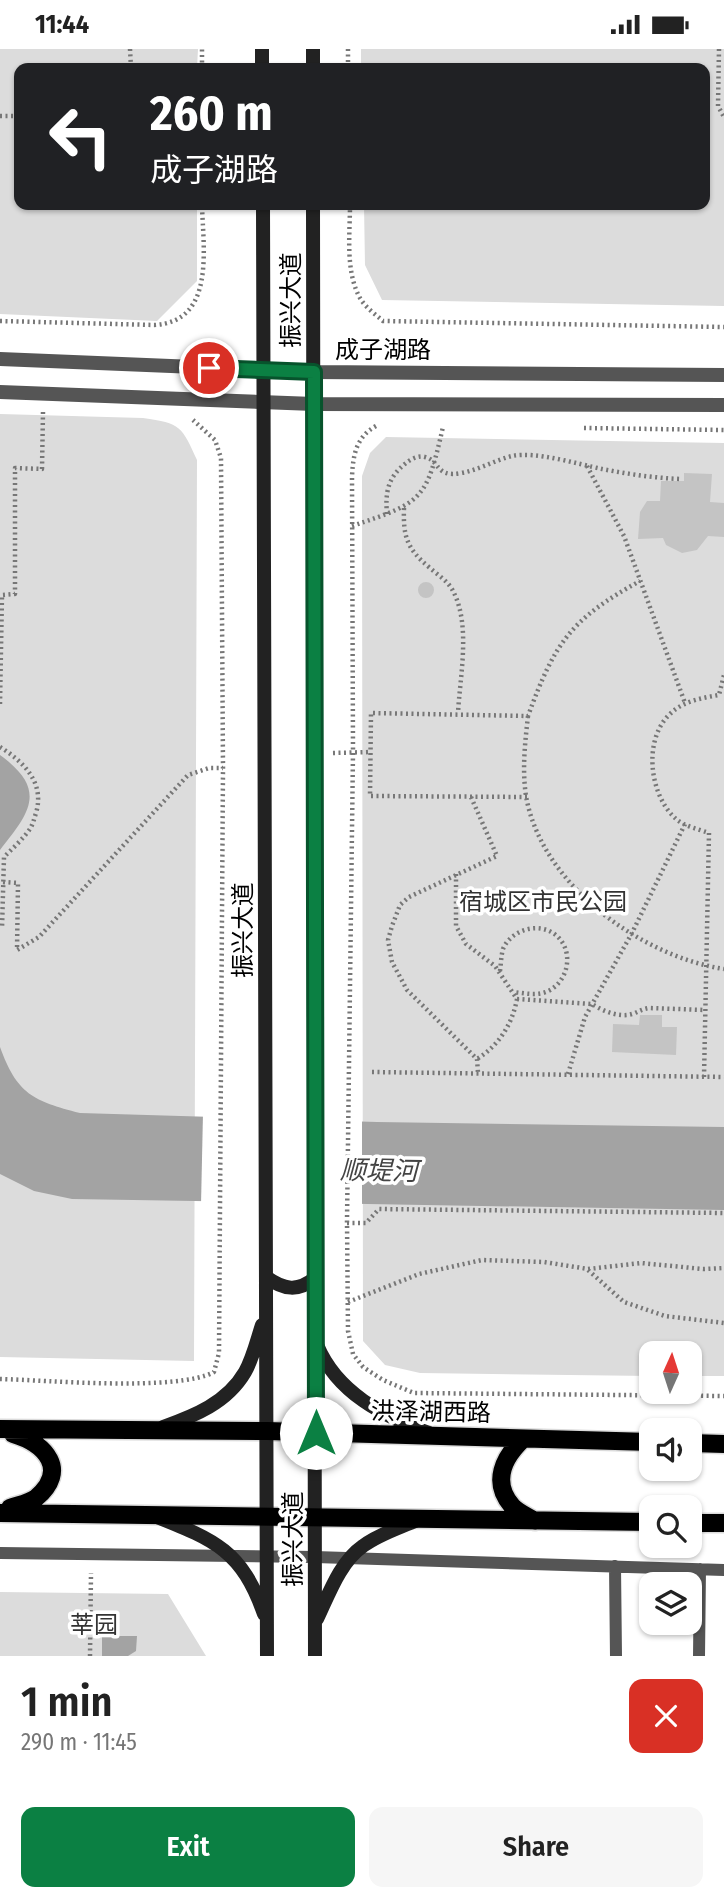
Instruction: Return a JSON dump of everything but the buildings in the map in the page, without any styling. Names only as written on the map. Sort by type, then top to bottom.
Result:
[{"type":"main road","name":"振兴大道","points":[[263,210],[267,1656]]},
{"type":"main road","name":"振兴大道","points":[[313,210],[315,1656]]},
{"type":"main road","points":[[266,1277],[280,1287],[293,1288],[306,1286],[316,1278]]},
{"type":"main road","points":[[151,1430],[195,1416],[234,1387],[246,1371],[266,1314]]},
{"type":"main road","points":[[316,1342],[322,1358],[339,1380],[366,1403],[391,1419],[441,1437]]},
{"type":"main road","points":[[0,1430],[30,1439],[46,1451],[52,1466],[50,1482],[34,1499],[0,1512]]},
{"type":"main road","name":"洪泽湖西路","points":[[0,1430],[267,1431],[639,1442]]},
{"type":"main road","points":[[523,1439],[509,1452],[502,1467],[501,1482],[513,1507],[536,1521]]},
{"type":"main road","points":[[702,1443],[724,1444]]},
{"type":"main road","points":[[0,1512],[315,1519],[639,1522]]},
{"type":"main road","points":[[152,1515],[195,1532],[233,1556],[250,1583],[267,1623]]},
{"type":"main road","points":[[315,1624],[334,1583],[350,1558],[361,1547],[377,1538],[418,1520]]},
{"type":"main road","points":[[702,1523],[724,1523]]},
{"type":"street","name":"成子湖路","points":[[0,359],[314,372],[724,375]]},
{"type":"street","points":[[0,392],[314,404],[724,405]]},
{"type":"lane","points":[[0,1553],[315,1557],[724,1570]]},
{"type":"lane","points":[[615,1566],[616,1656]]},
{"type":"lane","points":[[699,1656],[700,1569]]},
{"type":"path","points":[[719,49],[718,106],[724,117]]},
{"type":"path","points":[[0,321],[154,325],[181,318],[195,304],[202,283],[202,210]]},
{"type":"path","points":[[350,210],[350,261],[354,279],[360,298],[383,321],[724,327]]},
{"type":"path","points":[[0,704],[2,595],[16,594],[15,468],[42,469],[43,394]]},
{"type":"path","points":[[0,1379],[126,1383],[202,1379],[214,1373],[219,1353],[223,768],[221,458],[215,440],[197,422],[186,417]]},
{"type":"path","points":[[381,424],[369,430],[359,440],[353,458],[353,752],[347,1222],[348,1331],[353,1354],[363,1367],[383,1380],[414,1393],[724,1396]]},
{"type":"path","points":[[352,526],[404,507],[426,487],[435,464],[443,426],[431,426]]},
{"type":"path","points":[[577,428],[724,430]]},
{"type":"path","points":[[387,514],[385,496],[394,472],[410,460],[422,456],[429,458],[441,472],[460,474],[513,456],[555,459],[649,478],[681,479]]},
{"type":"path","points":[[586,465],[624,536],[685,703]]},
{"type":"path","points":[[404,507],[406,541],[415,554],[452,589],[463,619],[458,713]]},
{"type":"path","points":[[640,581],[603,601],[581,620],[558,646],[544,672],[528,716],[524,749],[527,797],[548,851],[569,883],[597,908],[656,948],[706,966],[724,969]]},
{"type":"path","points":[[704,1077],[709,833],[674,817],[658,793],[652,762],[657,732],[669,714],[685,703],[719,695],[724,675]]},
{"type":"path","points":[[527,797],[370,796],[371,713],[528,716]]},
{"type":"path","points":[[0,747],[17,757],[32,774],[39,804],[32,826],[4,857],[2,929]]},
{"type":"path","points":[[314,753],[371,752]]},
{"type":"path","points":[[4,882],[18,883],[17,950],[39,937],[188,775],[209,768],[223,768]]},
{"type":"path","points":[[471,797],[496,856],[409,897],[400,905],[388,940],[389,954],[407,990],[477,1059],[478,1073]]},
{"type":"path","points":[[568,1074],[585,1017],[632,933],[685,824]]},
{"type":"path","points":[[456,874],[456,926],[466,944],[495,966],[517,999],[515,1009],[499,1041],[477,1059]]},
{"type":"path","points":[[500,972],[503,950],[517,933],[538,928],[558,937],[564,946],[567,967],[556,986],[547,992],[536,994],[513,992]]},
{"type":"path","points":[[517,999],[592,1004],[617,1015],[632,1014],[639,1009],[649,1008],[705,1010]]},
{"type":"path","points":[[372,1072],[724,1077]]},
{"type":"path","points":[[347,1222],[366,1223],[379,1209],[724,1213]]},
{"type":"path","points":[[348,1302],[419,1274],[482,1260],[544,1262],[588,1269],[640,1263],[703,1269],[724,1268]]},
{"type":"path","points":[[588,1269],[624,1302],[665,1316],[724,1323]]},
{"type":"path","points":[[90,1656],[91,1554]]},
{"type":"green space","points":[[0,49],[198,49],[197,63],[14,63],[14,210],[197,210],[197,281],[157,321],[0,314]]},
{"type":"green space","points":[[361,49],[724,49],[724,306],[382,300],[365,265],[364,210],[710,210],[710,63],[361,63]]},
{"type":"green space","points":[[0,414],[143,418],[165,422],[179,429],[188,440],[197,460],[194,1361],[0,1357]]},
{"type":"green space","name":"宿城区市民公园","points":[[386,437],[724,443],[724,1376],[702,1376],[702,1341],[639,1341],[639,1376],[420,1373],[385,1365],[363,1341],[362,476],[370,453]]},
{"type":"green space","name":"莘园","points":[[0,1592],[168,1594],[206,1656],[0,1656]]},
{"type":"water","points":[[0,755],[24,779],[29,790],[29,801],[19,824],[0,850]]},
{"type":"water","name":"顺堤河","points":[[0,1047],[13,1075],[29,1093],[50,1104],[80,1113],[377,1122],[724,1127],[724,1210],[72,1199],[34,1191],[0,1174]]},
{"type":"water","points":[[102,1636],[137,1636],[136,1651],[128,1656],[102,1656]]},
{"type":"pier","points":[[203,1113],[362,1118],[362,1207],[201,1205]]},
{"type":"route","points":[[209,368],[314,372],[316,1433]]}]
